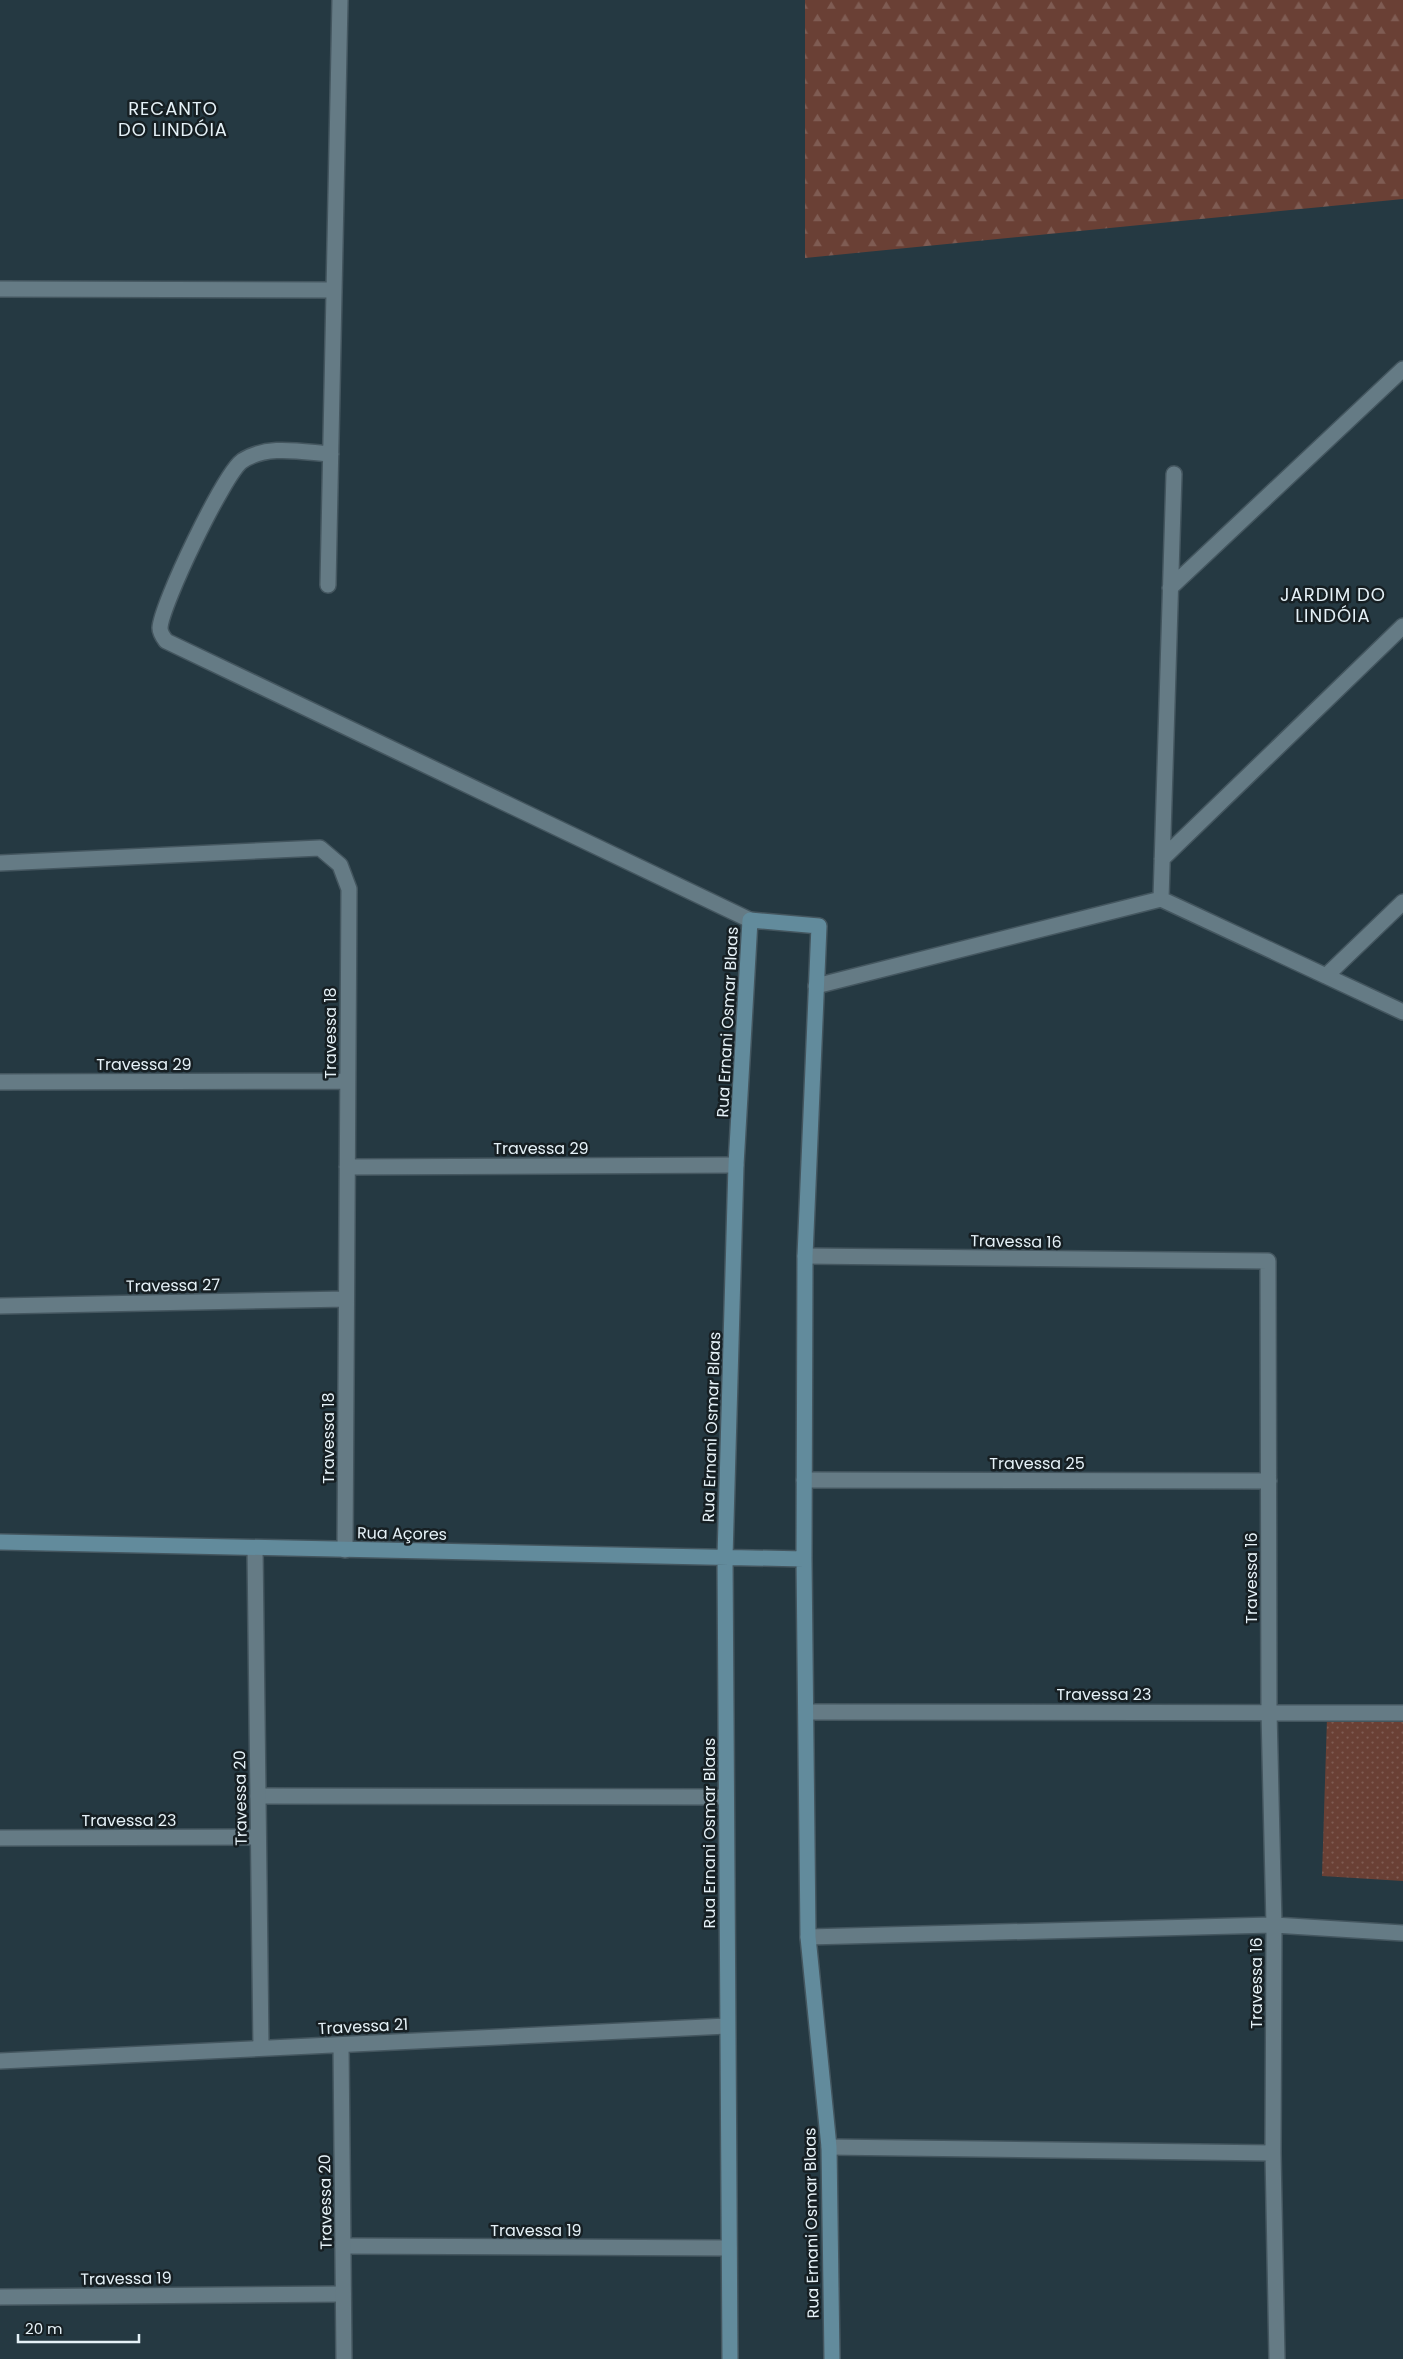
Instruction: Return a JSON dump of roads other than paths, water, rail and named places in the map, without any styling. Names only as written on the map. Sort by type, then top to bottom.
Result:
[{"type":"street","points":[[328,585],[340,0]]},
{"type":"street","points":[[0,289],[334,290]]},
{"type":"street","points":[[1170,588],[1403,369]]},
{"type":"street","points":[[331,454],[263,451],[235,467],[200,528],[180,574],[160,626],[166,641],[750,920]]},
{"type":"street","points":[[1161,900],[1174,474]]},
{"type":"street","points":[[1162,859],[1403,626]]},
{"type":"street","name":"Travessa 18","points":[[0,862],[320,848],[340,864],[349,889],[345,1550]]},
{"type":"street","points":[[816,986],[1161,900],[1403,1012]]},
{"type":"street","points":[[1326,976],[1403,902]]},
{"type":"street","name":"Rua Ernani Osmar Blaas","points":[[730,2359],[725,1557],[736,1165],[750,920],[819,926],[805,1256],[804,1559],[808,1937],[829,2147],[832,2359]]},
{"type":"street","name":"Travessa 29","points":[[0,1082],[347,1081]]},
{"type":"street","name":"Travessa 29","points":[[347,1167],[736,1165]]},
{"type":"street","name":"Travessa 16","points":[[805,1256],[1268,1261],[1269,1712],[1274,1925],[1273,2153],[1277,2359]]},
{"type":"street","name":"Travessa 27","points":[[0,1306],[346,1299]]},
{"type":"street","name":"Travessa 25","points":[[804,1480],[1269,1481]]},
{"type":"street","name":"Rua Açores","points":[[0,1542],[804,1559]]},
{"type":"street","name":"Travessa 20","points":[[255,1548],[261,2048]]},
{"type":"street","name":"Travessa 23","points":[[806,1712],[1403,1713]]},
{"type":"street","points":[[258,1796],[726,1797]]},
{"type":"street","name":"Travessa 23","points":[[0,1838],[258,1837]]},
{"type":"street","points":[[808,1937],[1274,1925],[1403,1933]]},
{"type":"street","name":"Travessa 21","points":[[0,2061],[727,2026]]},
{"type":"street","name":"Travessa 20","points":[[341,2045],[344,2359]]},
{"type":"street","points":[[829,2147],[1273,2153]]},
{"type":"street","name":"Travessa 19","points":[[343,2246],[729,2248]]},
{"type":"street","name":"Travessa 19","points":[[0,2297],[343,2294]]},
{"type":"district","name":"RECANTO DO LINDÓIA","points":[[173,119]]},
{"type":"district","name":"JARDIM DO LINDÓIA","points":[[1333,605]]}]
